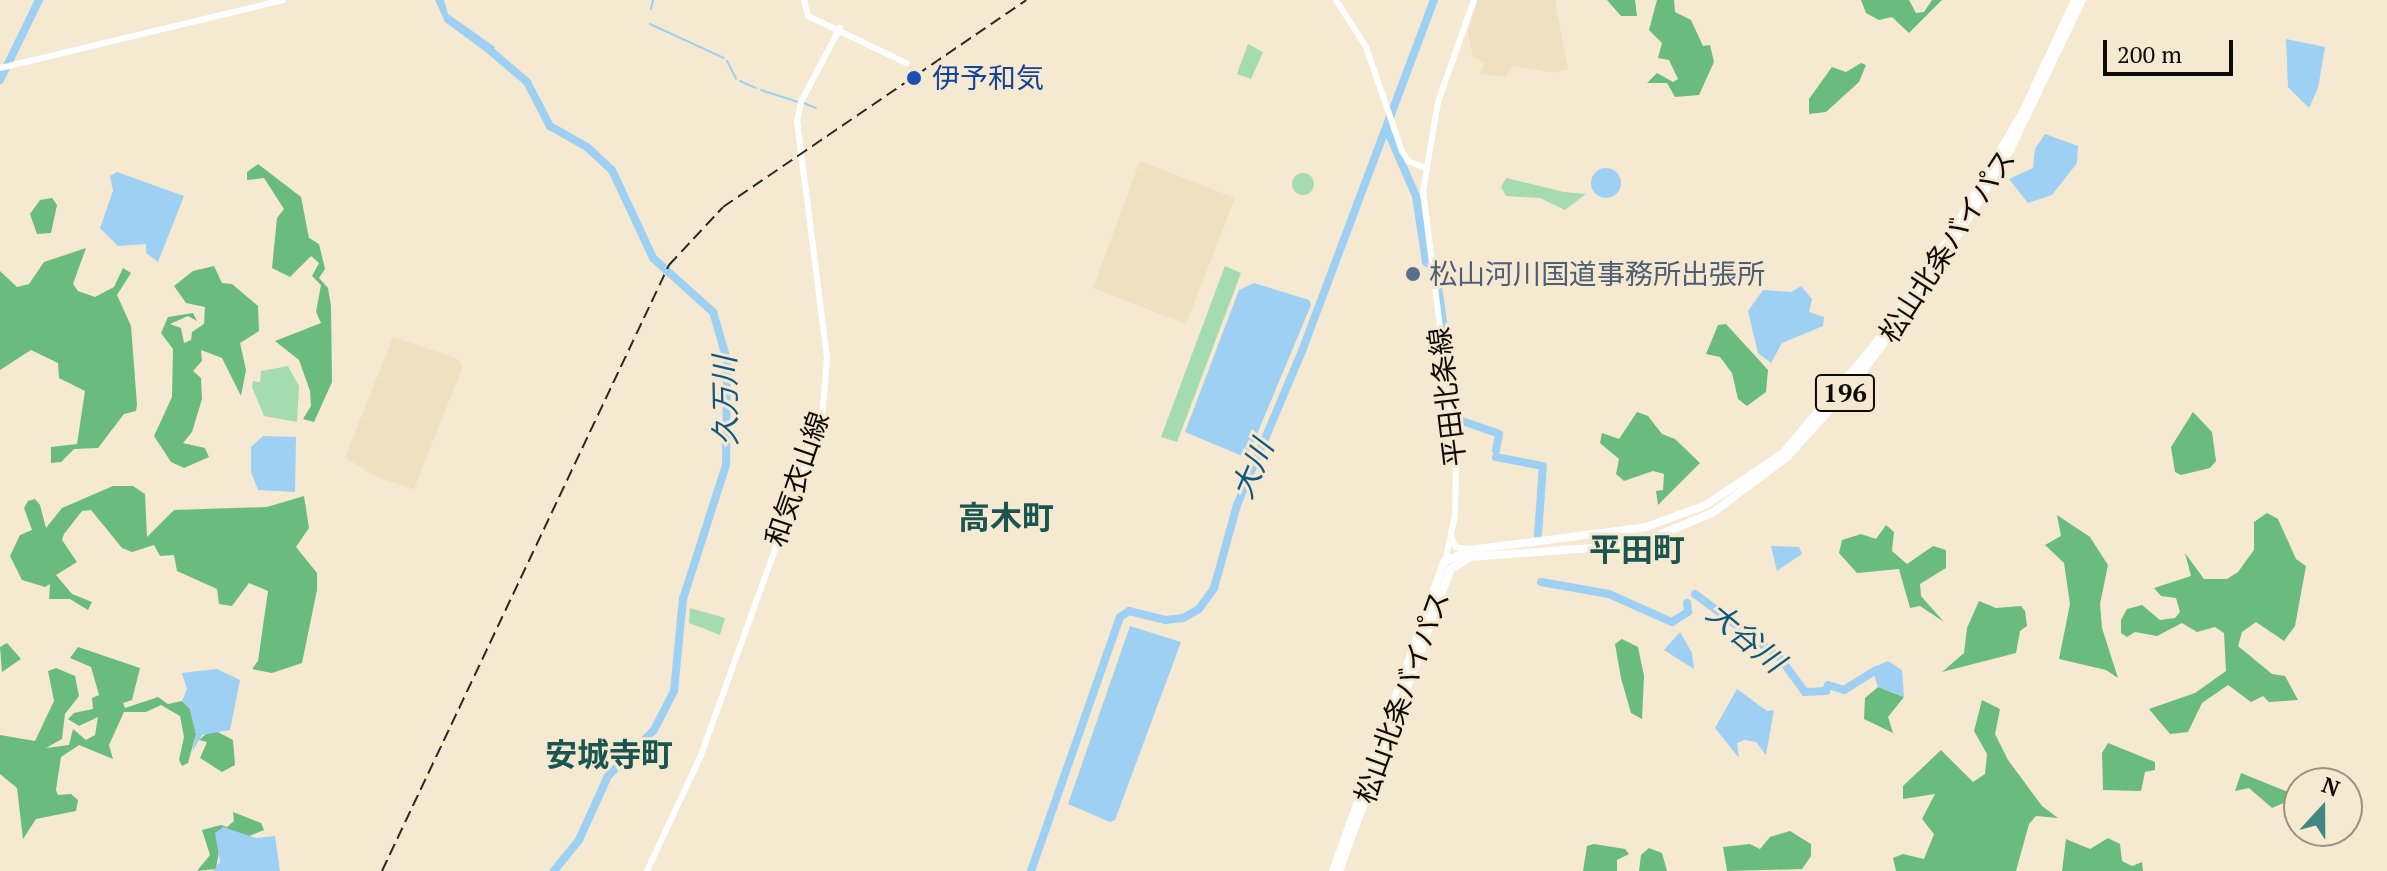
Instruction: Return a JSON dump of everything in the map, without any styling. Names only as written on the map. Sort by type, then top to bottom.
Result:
[{"type":"highway","name":"松山北条バイパス","points":[[1336,871],[1446,576],[1470,553],[1646,527],[1706,505],[1782,454],[1865,358],[1955,229],[2023,112],[2075,0]]},
{"type":"highway","name":"松山北条バイパス","points":[[1470,553],[1618,546],[1650,539],[1712,513],[1787,457],[1855,382],[1932,277],[2011,148],[2082,0]]},
{"type":"highway","name":"196","points":[[1444,562],[1470,553]]},
{"type":"highway","name":"松山北条バイパス","points":[[1336,871],[1444,562]]},
{"type":"highway","points":[[1444,562],[1446,576]]},
{"type":"main road","points":[[3,68],[283,0]]},
{"type":"main road","points":[[804,0],[806,15],[840,28],[906,63]]},
{"type":"main road","points":[[1336,0],[1366,47],[1408,161],[1425,168]]},
{"type":"main road","name":"平田北条線","points":[[1444,562],[1451,538],[1456,456],[1430,269],[1425,168],[1438,102],[1474,0]]},
{"type":"main road","name":"和気衣山線","points":[[647,871],[701,755],[822,418],[827,358],[797,122],[801,102],[840,28]]},
{"type":"main road","points":[[1451,538],[1456,547],[1470,553]]},
{"type":"shaded area","points":[[1478,0],[1555,0],[1568,69],[1555,73],[1513,66],[1505,77],[1480,74],[1484,63],[1473,56],[1468,32]]},
{"type":"shaded area","points":[[1140,161],[1235,198],[1186,324],[1093,288]]},
{"type":"shaded area","points":[[393,337],[458,359],[463,366],[414,489],[374,476],[345,457]]},
{"type":"green space","points":[[1607,0],[1635,0],[1637,16],[1621,16]]},
{"type":"green space","points":[[1657,0],[1674,0],[1675,12],[1691,20],[1703,46],[1710,45],[1714,62],[1699,95],[1675,97],[1667,83],[1647,83],[1657,73],[1673,82],[1678,79],[1669,60],[1658,58],[1662,43],[1649,30]]},
{"type":"green space","points":[[1861,0],[1909,0],[1916,13],[1924,12],[1932,0],[1942,0],[1909,33],[1892,17],[1879,20],[1866,13]]},
{"type":"green space","points":[[1248,44],[1263,52],[1251,79],[1237,74]]},
{"type":"green space","points":[[1861,63],[1866,65],[1859,82],[1826,112],[1809,114],[1809,99],[1832,67],[1846,72]]},
{"type":"green space","points":[[258,164],[301,197],[309,238],[319,244],[325,269],[319,278],[328,288],[331,306],[332,382],[314,422],[303,419],[311,406],[310,391],[299,360],[275,341],[321,323],[316,312],[321,285],[312,276],[319,263],[311,256],[290,277],[272,268],[277,218],[284,209],[264,178],[247,180],[247,172]]},
{"type":"green space","points":[[1303,173],[1311,176],[1314,184],[1311,192],[1303,195],[1295,192],[1292,184],[1295,176]]},
{"type":"green space","points":[[1506,178],[1586,194],[1565,210],[1540,198],[1506,196],[1501,187]]},
{"type":"green space","points":[[52,198],[57,205],[51,233],[37,234],[30,214],[40,200]]},
{"type":"green space","points":[[86,248],[73,284],[78,291],[95,297],[114,287],[123,268],[131,273],[117,295],[131,326],[137,405],[136,411],[124,414],[98,448],[74,449],[61,462],[51,463],[51,447],[77,444],[85,391],[59,378],[58,363],[31,350],[0,370],[0,271],[17,287],[29,284],[44,262]]},
{"type":"green space","points":[[214,266],[222,283],[232,284],[258,306],[259,331],[240,343],[246,370],[241,396],[222,358],[201,350],[202,361],[193,371],[201,378],[202,399],[192,432],[183,443],[205,448],[209,457],[184,468],[171,462],[154,436],[172,397],[173,349],[161,333],[168,317],[193,313],[197,321],[188,316],[170,324],[181,328],[184,343],[191,340],[192,332],[204,324],[205,307],[186,303],[174,286],[193,271]]},
{"type":"green space","points":[[1225,266],[1241,273],[1177,442],[1161,437]]},
{"type":"green space","points":[[1726,324],[1768,370],[1766,392],[1747,406],[1738,399],[1732,373],[1720,357],[1706,354],[1718,325]]},
{"type":"green space","points":[[288,366],[299,386],[297,422],[264,416],[252,387],[253,381],[260,382],[261,371]]},
{"type":"green space","points":[[1637,412],[1648,416],[1662,434],[1675,439],[1700,463],[1658,505],[1656,491],[1663,490],[1664,474],[1653,471],[1624,481],[1616,474],[1619,459],[1600,443],[1602,433],[1619,439]]},
{"type":"green space","points":[[2193,412],[2212,432],[2216,461],[2210,468],[2181,475],[2175,472],[2171,447]]},
{"type":"green space","points":[[113,486],[133,486],[145,494],[147,537],[174,510],[267,507],[304,496],[309,528],[296,547],[317,573],[317,590],[302,663],[272,673],[252,669],[258,661],[268,591],[249,583],[232,606],[219,604],[217,589],[177,571],[174,555],[160,556],[154,545],[132,552],[122,548],[91,510],[82,511],[64,534],[62,540],[77,562],[56,575],[72,594],[92,602],[88,610],[70,599],[49,599],[50,584],[45,587],[22,580],[10,556],[20,535],[32,530],[24,508],[28,501],[35,499],[40,505],[46,528],[62,508]]},
{"type":"green space","points":[[2267,513],[2278,519],[2296,559],[2306,566],[2295,626],[2284,641],[2256,622],[2242,632],[2238,646],[2272,674],[2285,676],[2298,700],[2269,702],[2263,696],[2251,702],[2228,685],[2202,703],[2188,732],[2170,734],[2149,709],[2195,693],[2226,671],[2224,633],[2215,627],[2197,632],[2182,623],[2157,636],[2135,632],[2127,637],[2121,633],[2121,620],[2127,609],[2142,605],[2160,620],[2175,618],[2180,612],[2176,598],[2161,596],[2154,588],[2191,576],[2185,553],[2204,579],[2227,579],[2238,572],[2254,550],[2254,522]]},
{"type":"green space","points":[[2057,515],[2090,537],[2108,565],[2100,604],[2102,628],[2118,678],[2106,670],[2059,659],[2070,604],[2064,563],[2045,545],[2061,536]]},
{"type":"green space","points":[[1886,525],[1894,532],[1892,551],[1907,564],[1933,546],[1946,550],[1946,568],[1920,584],[1921,596],[1944,622],[1920,606],[1910,608],[1899,569],[1857,573],[1839,553],[1842,540],[1861,534],[1876,539]]},
{"type":"green space","points":[[1979,601],[1996,608],[2021,606],[2025,611],[2027,626],[2020,631],[2016,653],[1942,672],[1964,653],[1967,628]]},
{"type":"green space","points":[[690,608],[725,618],[720,635],[689,623]]},
{"type":"green space","points":[[1622,639],[1638,647],[1644,676],[1642,719],[1631,713],[1621,678],[1615,644]]},
{"type":"green space","points":[[7,643],[21,659],[2,672],[0,647]]},
{"type":"green space","points":[[78,647],[140,668],[132,700],[123,703],[125,708],[158,697],[168,704],[182,701],[190,709],[196,734],[188,763],[182,766],[179,760],[184,737],[180,716],[161,705],[146,712],[124,712],[109,745],[113,759],[79,745],[61,757],[56,790],[58,795],[71,794],[78,800],[76,811],[36,819],[23,839],[17,788],[0,774],[0,735],[35,741],[54,701],[48,671],[56,668],[75,676],[79,696],[65,714],[62,739],[46,748],[69,745],[73,729],[86,740],[95,735],[98,717],[79,726],[68,719],[74,713],[93,709],[92,698],[99,695],[91,667],[70,658]]},
{"type":"green space","points":[[1878,687],[1904,697],[1888,717],[1893,733],[1864,719],[1865,698]]},
{"type":"green space","points":[[1982,700],[2000,709],[1995,734],[2008,760],[2042,806],[2058,818],[2036,816],[2029,824],[2016,871],[1896,871],[1893,858],[1903,854],[1924,859],[1934,834],[1922,819],[1935,794],[1903,799],[1903,786],[1941,750],[1973,782],[1985,774],[1987,754],[1974,731]]},
{"type":"green space","points":[[212,729],[233,740],[235,765],[222,772],[200,758],[207,742],[199,740]]},
{"type":"green space","points":[[2108,743],[2155,762],[2155,770],[2145,772],[2141,791],[2103,790],[2102,753]]},
{"type":"green space","points":[[2241,773],[2283,790],[2283,803],[2272,808],[2249,788],[2235,791]]},
{"type":"green space","points":[[233,812],[261,823],[264,830],[247,837],[223,827],[216,869],[197,871],[210,855],[202,830],[221,825],[227,827],[234,821]]},
{"type":"green space","points":[[1790,831],[1811,844],[1811,856],[1802,869],[1727,871],[1723,847],[1750,844],[1760,849],[1770,837]]},
{"type":"green space","points":[[2108,838],[2120,844],[2122,861],[2132,866],[2142,862],[2143,871],[2062,871],[2066,839],[2090,849]]},
{"type":"green space","points":[[1594,844],[1625,849],[1629,854],[1617,860],[1617,871],[1583,871],[1587,846]]},
{"type":"green space","points":[[1649,848],[1662,853],[1667,871],[1639,871],[1641,855]]},
{"type":"water","points":[[435,0],[444,0],[448,14],[495,47],[490,55],[445,22]]},
{"type":"water","points":[[2286,39],[2325,47],[2318,88],[2309,108],[2288,87]]},
{"type":"water","points":[[2045,134],[2078,146],[2077,163],[2052,195],[2028,203],[2009,179],[2033,168],[2035,149]]},
{"type":"water","points":[[1606,168],[1612,169],[1620,177],[1620,189],[1612,197],[1606,198],[1600,197],[1592,189],[1591,183],[1592,177],[1600,169]]},
{"type":"water","points":[[117,172],[184,196],[158,262],[146,253],[146,244],[118,246],[100,228],[113,191],[110,176]]},
{"type":"water","points":[[1254,283],[1309,300],[1311,305],[1247,458],[1185,432],[1239,290]]},
{"type":"water","points":[[1801,286],[1812,299],[1809,312],[1824,317],[1823,326],[1782,343],[1771,363],[1758,353],[1748,311],[1763,290],[1791,292]]},
{"type":"water","points":[[263,436],[296,437],[295,492],[258,490],[251,472],[251,447]]},
{"type":"water","points":[[1771,546],[1799,547],[1802,554],[1777,571]]},
{"type":"water","points":[[1130,626],[1181,642],[1115,820],[1110,822],[1068,804]]},
{"type":"water","points":[[1680,632],[1692,653],[1694,669],[1664,650]]},
{"type":"water","points":[[1888,661],[1902,670],[1904,697],[1878,687],[1872,668]]},
{"type":"water","points":[[217,669],[240,680],[230,730],[202,735],[192,752],[196,734],[190,709],[182,701],[187,689],[182,673]]},
{"type":"water","points":[[1737,689],[1767,711],[1774,710],[1766,755],[1756,742],[1745,740],[1737,743],[1739,758],[1715,728]]},
{"type":"water","points":[[223,827],[256,838],[275,836],[280,871],[213,871],[220,862],[215,833]]},
{"type":"waterway","points":[[0,80],[39,0]]},
{"type":"waterway","points":[[651,9],[653,0]]},
{"type":"waterway","name":"大川","points":[[1031,871],[1120,617],[1129,611],[1166,620],[1183,618],[1199,609],[1214,588],[1237,505],[1302,351],[1434,0]]},
{"type":"waterway","points":[[650,24],[724,58]]},
{"type":"waterway","name":"久万川","points":[[486,47],[527,82],[550,126],[587,147],[612,170],[653,258],[713,312],[727,360],[726,465],[683,599],[674,691],[654,730],[608,776],[579,840],[554,871]]},
{"type":"waterway","points":[[727,61],[736,79]]},
{"type":"waterway","points":[[740,81],[756,88]]},
{"type":"waterway","points":[[761,90],[798,102]]},
{"type":"waterway","points":[[804,103],[816,108]]},
{"type":"waterway","name":"大谷川","points":[[1387,130],[1416,196],[1426,262],[1435,266],[1447,349]]},
{"type":"waterway","name":"大谷川","points":[[1450,371],[1452,385]]},
{"type":"waterway","name":"大谷川","points":[[1459,420],[1496,433]]},
{"type":"waterway","name":"大谷川","points":[[1496,450],[1499,434]]},
{"type":"waterway","name":"大谷川","points":[[1496,457],[1538,465]]},
{"type":"waterway","name":"大谷川","points":[[1538,535],[1543,466]]},
{"type":"waterway","name":"大谷川","points":[[1541,582],[1609,594],[1672,622],[1688,612],[1687,603]]},
{"type":"waterway","name":"大谷川","points":[[1695,594],[1780,658],[1805,692],[1826,691],[1828,685],[1844,690],[1876,670]]},
{"type":"railway","points":[[382,871],[669,265],[723,207],[1026,0]]},
{"type":"place","name":"伊予和気","points":[[914,78]]},
{"type":"place","name":"松山河川国道事務所出張所","points":[[1413,274]]},
{"type":"district","name":"高木町","points":[[1006,517]]},
{"type":"district","name":"平田町","points":[[1637,549]]},
{"type":"district","name":"安城寺町","points":[[609,754]]}]
